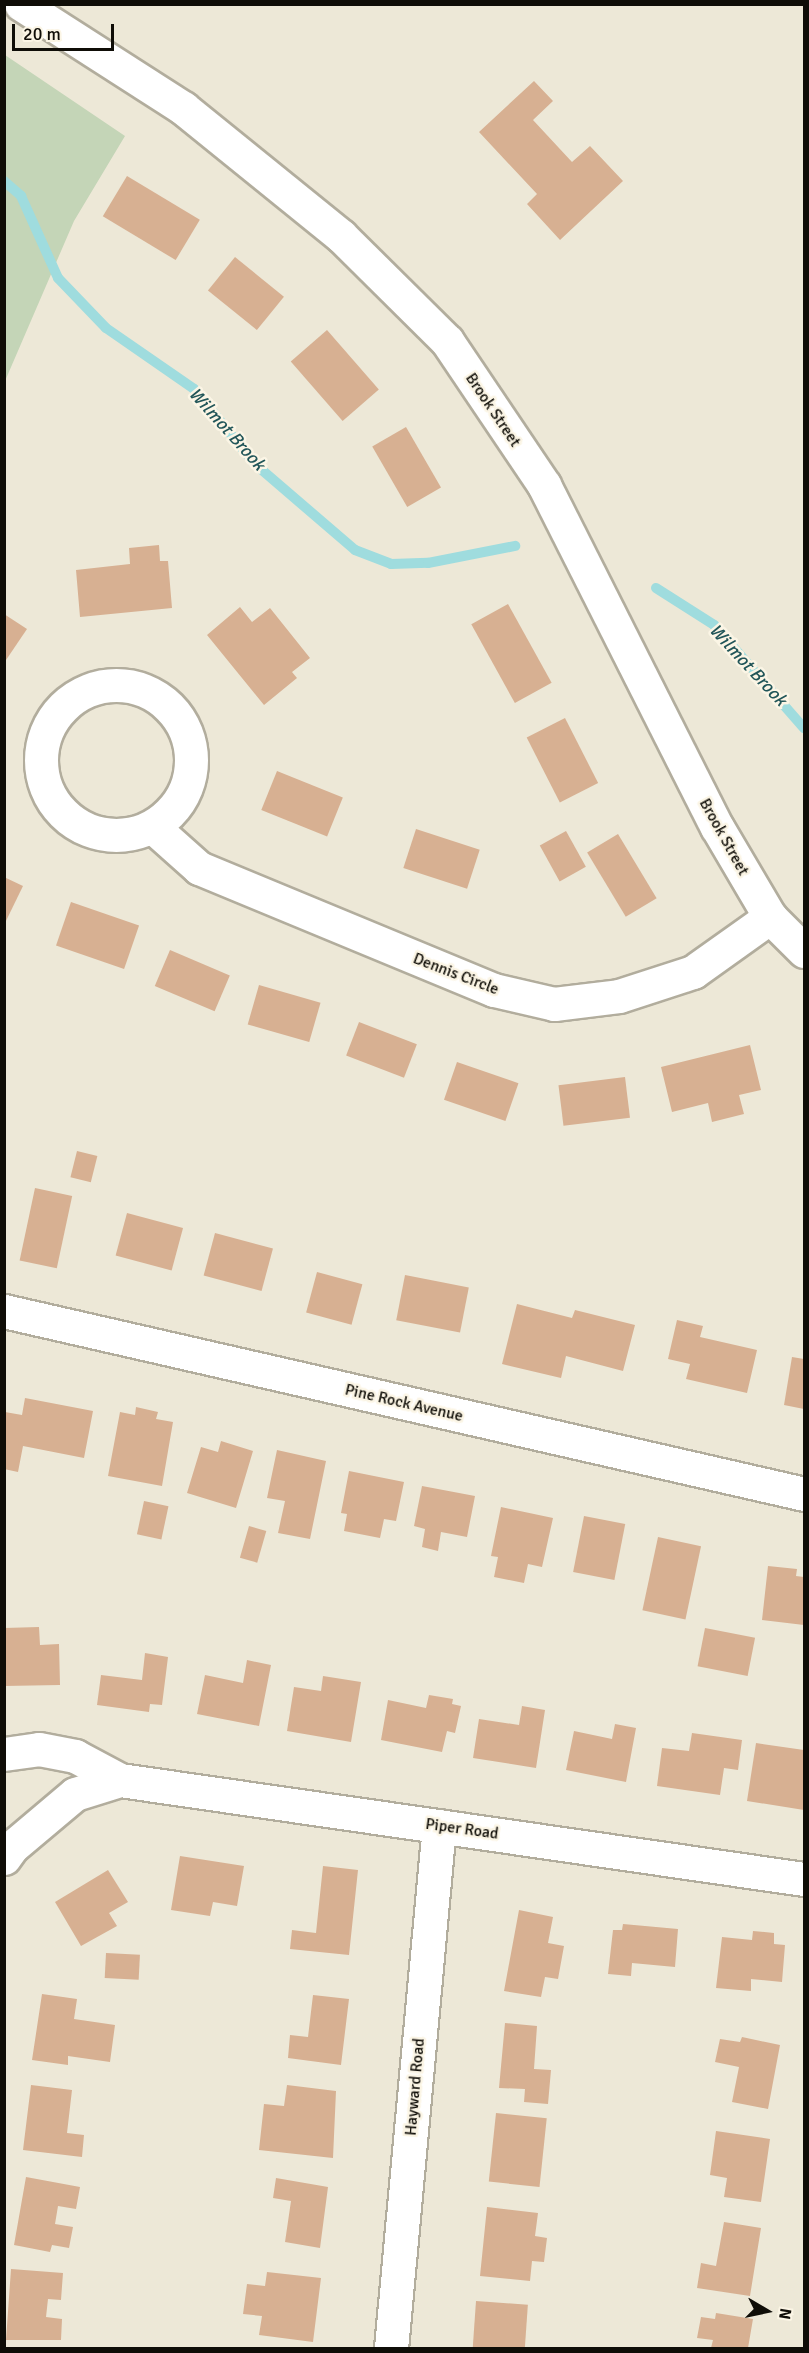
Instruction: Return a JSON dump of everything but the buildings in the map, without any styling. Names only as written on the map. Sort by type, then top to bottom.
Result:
[{"type":"street","name":"Brook Street","points":[[21,4],[183,108],[341,236],[447,341],[544,485],[717,828],[770,917],[804,951]]},
{"type":"street","points":[[107,684],[137,687],[164,701],[182,723],[192,752],[189,781],[176,808],[153,827],[124,836],[95,834],[69,820],[50,798],[41,769],[43,739],[57,713],[80,694],[107,684]]},
{"type":"street","name":"Dennis Circle","points":[[153,827],[199,868],[494,990],[554,1004],[619,996],[693,972],[770,917]]},
{"type":"street","name":"Pine Rock Avenue","points":[[4,1311],[804,1494]]},
{"type":"street","name":"Piper Road","points":[[4,1754],[39,1749],[75,1756],[120,1780],[804,1879]]},
{"type":"street","name":"Piper Road","points":[[4,1858],[12,1847],[75,1794],[120,1780]]},
{"type":"street","name":"Hayward Road","points":[[391,2349],[439,1826]]},
{"type":"green space","points":[[5,55],[125,136],[74,221],[5,381]]},
{"type":"waterway","name":"Wilmot Brook","points":[[4,181],[21,196],[58,278],[106,328],[194,389],[255,464],[355,550],[391,564],[428,563],[515,546]]},
{"type":"waterway","name":"Wilmot Brook","points":[[656,588],[714,625],[804,728]]}]
